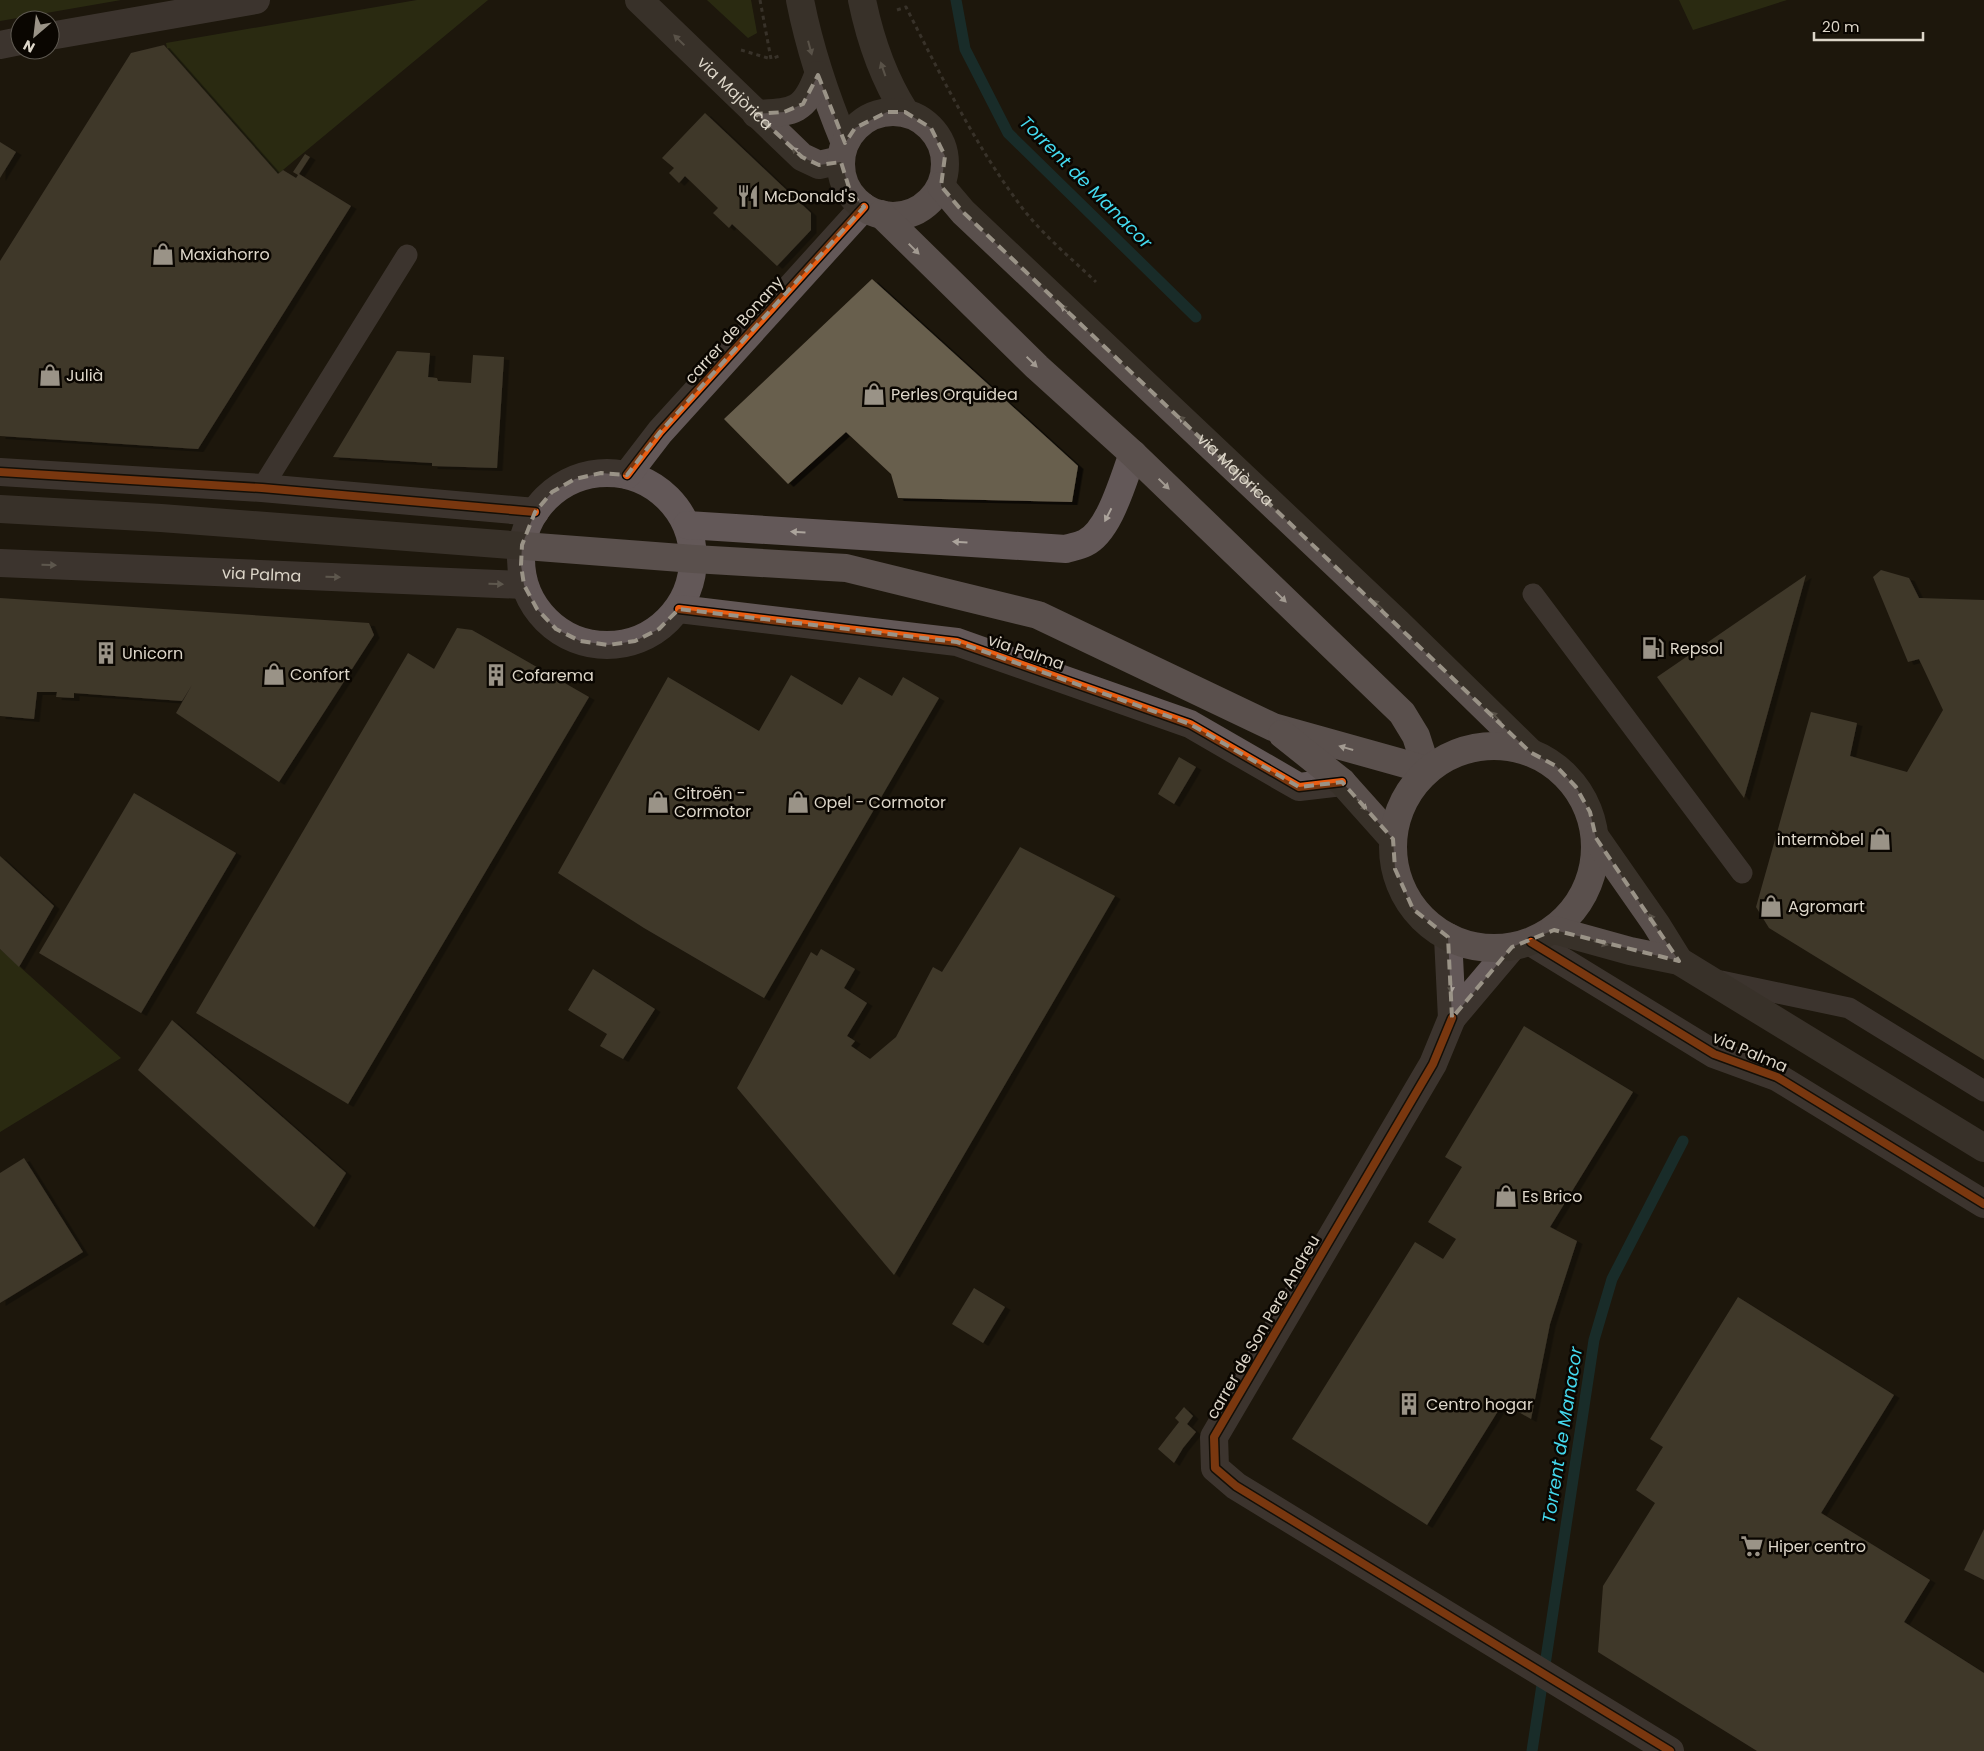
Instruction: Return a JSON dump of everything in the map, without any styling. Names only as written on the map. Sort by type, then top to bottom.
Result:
[{"type":"main road","name":"via Majòrica","points":[[639,0],[802,157],[818,165],[843,151]]},
{"type":"main road","points":[[800,0],[809,45],[843,151],[843,178],[851,194],[872,210],[1030,360],[1134,454],[1402,713],[1416,736],[1427,770]]},
{"type":"main road","points":[[862,0],[866,21],[890,89],[905,112]]},
{"type":"main road","points":[[756,114],[784,112],[803,104],[811,94],[818,75]]},
{"type":"main road","points":[[843,151],[855,128],[870,117],[887,112],[905,112],[919,119],[931,128],[940,141],[945,163],[941,186],[930,200],[916,211],[899,215],[872,210]]},
{"type":"main road","name":"via Majòrica","points":[[941,186],[963,212],[1412,637],[1530,752]]},
{"type":"main road","points":[[0,509],[522,545],[694,559],[846,568],[1038,615],[1273,727],[1427,770]]},
{"type":"main road","points":[[1273,727],[1342,782],[1393,839]]},
{"type":"main road","points":[[1532,940],[1579,904],[1588,886],[1595,863],[1596,838],[1590,812],[1576,787],[1556,766],[1530,752],[1502,746],[1474,747],[1449,756],[1427,770],[1412,787],[1402,804],[1393,839],[1395,869],[1401,887],[1413,908],[1429,924],[1448,937],[1480,947],[1532,940],[1630,951],[1679,962],[1712,979],[1984,1148]]},
{"type":"main road","points":[[1596,838],[1650,915],[1679,962]]},
{"type":"street","points":[[60,34],[256,0]]},
{"type":"street","name":"carrer de Bonany","points":[[627,475],[660,432],[872,210]]},
{"type":"street","points":[[687,525],[1066,549],[1085,543],[1098,532],[1109,514],[1134,454]]},
{"type":"street","points":[[0,472],[262,488],[534,512]]},
{"type":"street","points":[[601,472],[627,475],[652,485],[673,502],[687,525],[693,542],[694,559],[690,585],[679,609],[659,629],[635,641],[608,646],[580,641],[556,629],[537,609],[524,585],[521,565],[522,545],[534,512],[552,492],[575,479],[601,472]]},
{"type":"street","name":"via Palma","points":[[0,563],[524,585]]},
{"type":"street","name":"via Palma","points":[[679,609],[957,642],[1190,724],[1299,787],[1342,782]]},
{"type":"street","points":[[1448,937],[1452,1018]]},
{"type":"street","points":[[1452,1018],[1532,940]]},
{"type":"street","name":"via Palma","points":[[1532,940],[1714,1054],[1777,1077],[1984,1204]]},
{"type":"street","name":"carrer de Son Pere Andreu","points":[[1452,1018],[1433,1064],[1214,1437],[1215,1468],[1236,1486],[1566,1687],[1644,1743],[1670,1751]]},
{"type":"lane","points":[[262,488],[407,255]]},
{"type":"lane","points":[[1533,594],[1742,873]]},
{"type":"lane","points":[[1712,979],[1849,1008],[1984,1091]]},
{"type":"highlighted area","points":[[818,75],[845,143],[855,128],[887,112],[905,112],[931,128],[945,156],[941,186],[963,212],[1530,752],[1556,766],[1576,787],[1590,812],[1596,838],[1679,961],[1554,930],[1512,947],[1452,1018],[1448,937],[1413,909],[1395,869],[1393,839],[1342,782],[1299,787],[1190,724],[957,642],[679,609],[659,629],[635,641],[608,645],[580,641],[556,629],[537,609],[524,585],[521,565],[522,545],[535,512],[552,492],[575,479],[601,473],[627,475],[660,432],[864,207],[851,194],[841,162],[819,165],[802,157],[756,114],[784,112],[803,104]]},
{"type":"green space","points":[[0,0],[121,0],[60,11],[10,10],[10,19],[0,21]]},
{"type":"green space","points":[[417,0],[488,0],[278,174],[167,48],[166,43]]},
{"type":"green space","points":[[707,0],[751,0],[757,33],[748,38]]},
{"type":"green space","points":[[1679,0],[1787,0],[1693,30]]},
{"type":"green space","points":[[0,949],[121,1058],[0,1132]]},
{"type":"building","name":"Maxiahorro","points":[[164,45],[278,174],[283,170],[296,178],[298,175],[293,172],[305,154],[310,157],[299,174],[351,206],[198,449],[0,436],[0,261],[131,53]]},
{"type":"building","name":"McDonald's","points":[[705,113],[811,213],[811,230],[777,266],[732,224],[729,228],[713,213],[718,208],[685,176],[679,183],[669,173],[674,168],[662,158]]},
{"type":"building","points":[[0,142],[16,152],[0,178]]},
{"type":"building","name":"Perles Orquidea","points":[[872,279],[1078,466],[1072,502],[898,498],[891,474],[846,432],[788,484],[724,419]]},
{"type":"building","points":[[397,351],[430,353],[428,377],[437,378],[438,381],[471,383],[473,355],[504,357],[497,468],[432,466],[432,463],[333,457]]},
{"type":"building","name":"intermòbel","points":[[1881,570],[1909,578],[1919,598],[1984,600],[1984,1060],[1769,928],[1756,907],[1811,712],[1857,723],[1850,756],[1907,772],[1943,710],[1919,659],[1908,662],[1873,577]]},
{"type":"building","points":[[1806,575],[1744,798],[1657,677]]},
{"type":"building","points":[[0,598],[369,623],[374,635],[279,782],[176,713],[192,685],[182,701],[74,693],[74,698],[56,697],[57,692],[37,692],[34,719],[0,716]]},
{"type":"building","points":[[457,628],[472,630],[589,697],[348,1104],[196,1013],[408,653],[434,669]]},
{"type":"building","name":"Opel - Cormotor","points":[[791,675],[842,705],[859,677],[892,696],[903,677],[939,698],[764,998],[644,928],[558,873],[668,677],[759,731]]},
{"type":"building","points":[[1179,757],[1196,767],[1174,804],[1158,794]]},
{"type":"building","points":[[134,793],[236,853],[141,1013],[39,953]]},
{"type":"building","points":[[1020,847],[1115,896],[894,1275],[737,1088],[811,952],[817,956],[821,949],[855,969],[844,988],[867,1003],[847,1036],[855,1041],[851,1046],[870,1059],[896,1037],[933,967],[942,972]]},
{"type":"building","points":[[0,856],[54,906],[19,967],[0,949]]},
{"type":"building","points":[[593,969],[655,1009],[623,1059],[600,1046],[607,1034],[568,1010]]},
{"type":"building","points":[[172,1020],[346,1173],[314,1227],[138,1070]]},
{"type":"building","points":[[1524,1026],[1633,1092],[1550,1227],[1577,1241],[1550,1324],[1531,1419],[1503,1403],[1427,1525],[1292,1439],[1415,1242],[1443,1259],[1456,1239],[1428,1222],[1462,1167],[1445,1157]]},
{"type":"building","points":[[24,1158],[83,1252],[0,1303],[0,1173]]},
{"type":"building","points":[[974,1288],[1005,1307],[983,1343],[952,1324]]},
{"type":"building","name":"Hiper centro","points":[[1738,1297],[1894,1395],[1821,1513],[1930,1580],[1904,1622],[1984,1673],[1984,1751],[1757,1751],[1598,1652],[1603,1586],[1655,1503],[1636,1490],[1663,1447],[1650,1439]]},
{"type":"building","points":[[1184,1407],[1193,1416],[1187,1424],[1196,1432],[1174,1463],[1158,1449],[1179,1422],[1175,1418]]},
{"type":"building","points":[[1984,1529],[1984,1580],[1964,1570]]},
{"type":"waterway","name":"Torrent de Manacor","points":[[956,0],[965,49],[1008,133],[1196,317]]},
{"type":"waterway","name":"Torrent de Manacor","points":[[1532,1751],[1594,1340],[1612,1279],[1683,1141]]},
{"type":"cycle path","points":[[627,475],[660,432],[864,207]]},
{"type":"cycle path","points":[[0,472],[262,488],[535,512]]},
{"type":"cycle path","points":[[679,609],[957,642],[1190,724],[1299,787],[1342,782]]},
{"type":"cycle path","points":[[1531,942],[1714,1054],[1777,1077],[1984,1204]]},
{"type":"cycle path","points":[[1452,1018],[1433,1064],[1214,1437],[1215,1468],[1236,1486],[1670,1751]]},
{"type":"place","name":"McDonald's","points":[[748,196]]},
{"type":"place","name":"Maxiahorro","points":[[163,254]]},
{"type":"place","name":"Julià","points":[[50,375]]},
{"type":"place","name":"Perles Orquidea","points":[[874,394]]},
{"type":"place","name":"Repsol","points":[[1653,648]]},
{"type":"place","name":"Unicorn","points":[[106,653]]},
{"type":"place","name":"Confort","points":[[274,674]]},
{"type":"place","name":"Cofarema","points":[[496,675]]},
{"type":"place","name":"Citroën - Cormotor","points":[[658,802]]},
{"type":"place","name":"Opel - Cormotor","points":[[798,802]]},
{"type":"place","name":"intermòbel","points":[[1880,839]]},
{"type":"place","name":"Agromart","points":[[1771,906]]},
{"type":"place","name":"Es Brico","points":[[1506,1196]]},
{"type":"place","name":"Centro hogar","points":[[1409,1404]]},
{"type":"place","name":"Hiper centro","points":[[1752,1546]]}]
